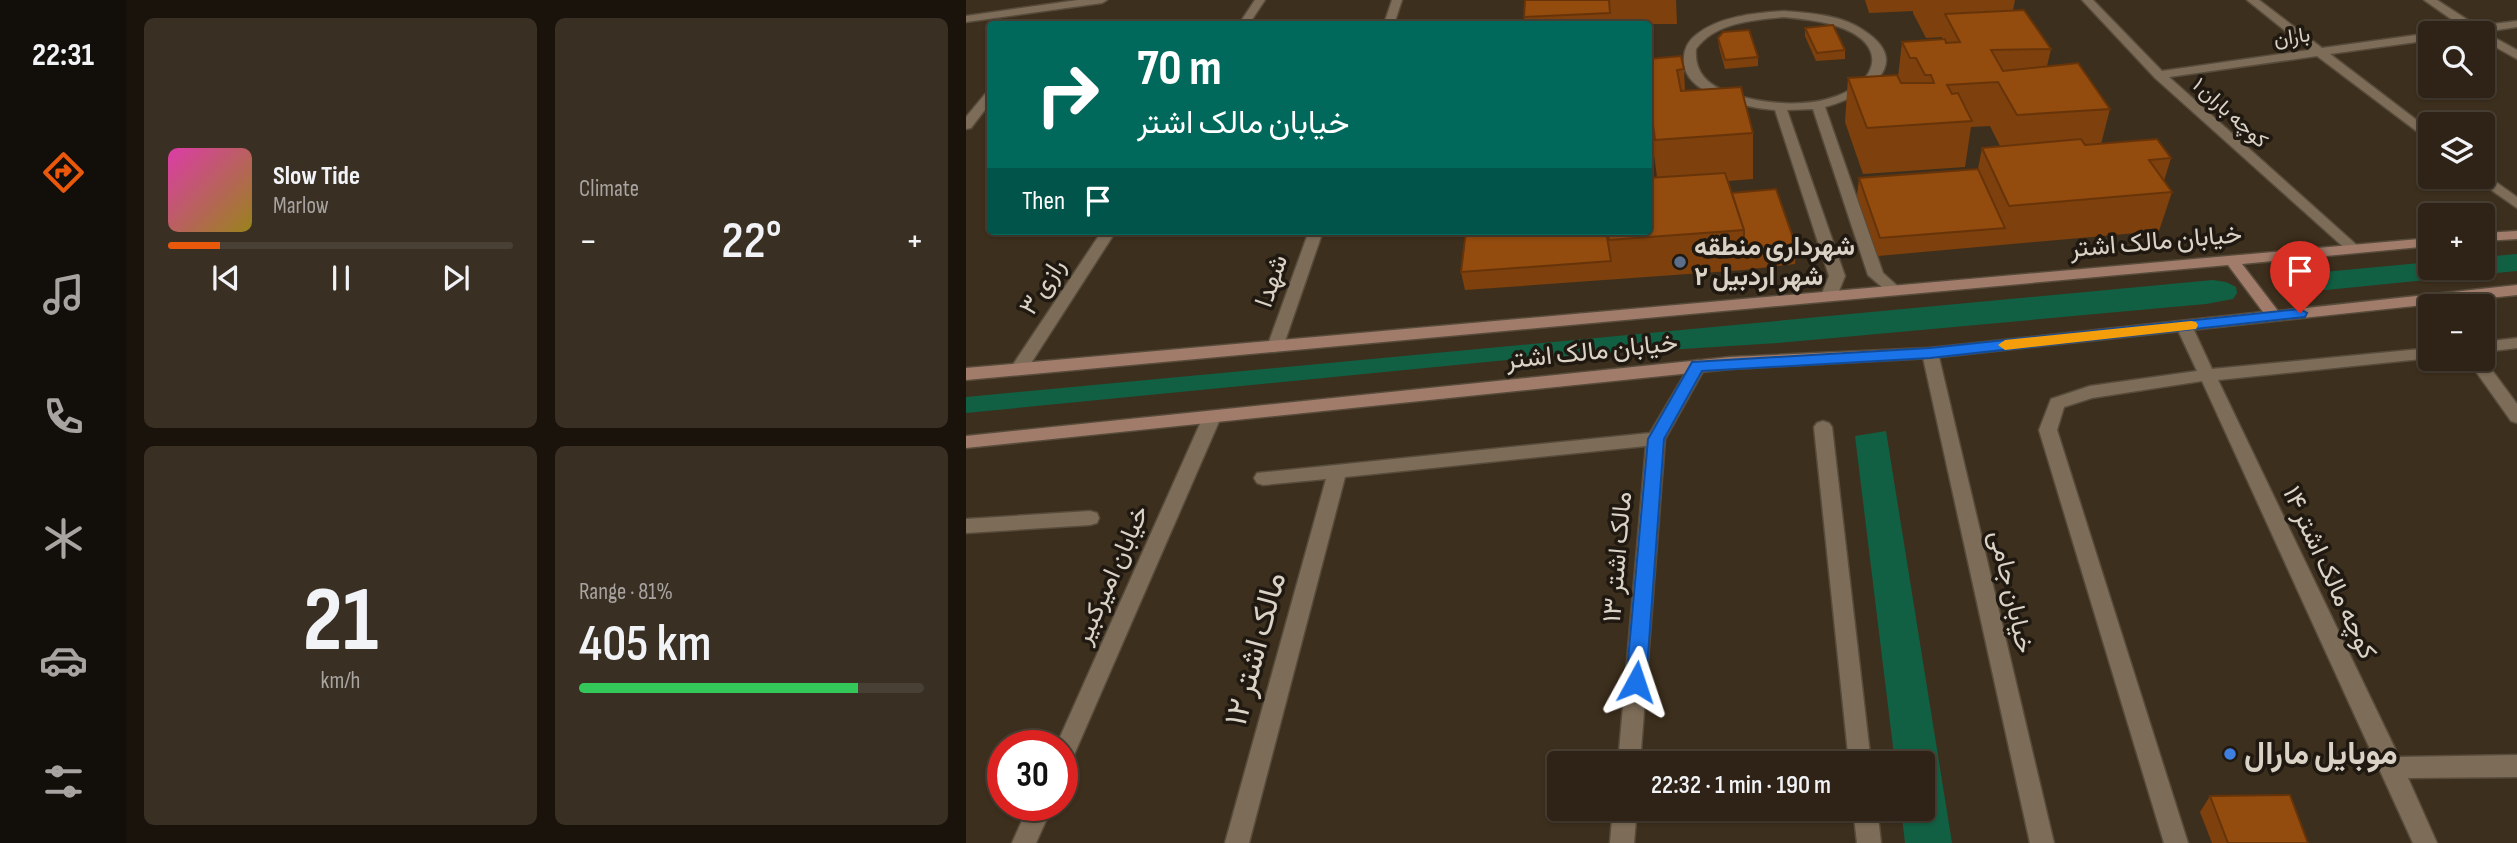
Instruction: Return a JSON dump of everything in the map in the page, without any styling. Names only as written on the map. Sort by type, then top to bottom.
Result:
[{"type":"main road","points":[[2495,236],[2517,234]]},
{"type":"main road","name":"خیابان مالک اشتر","points":[[966,374],[2418,243]]},
{"type":"main road","points":[[2231,259],[2274,316]]},
{"type":"main road","name":"خیابان مالک اشتر","points":[[966,442],[1698,366],[1930,353],[2517,290]]},
{"type":"street","points":[[970,18],[982,0]]},
{"type":"street","points":[[970,18],[1062,11],[1102,0]]},
{"type":"street","points":[[1246,21],[1261,0]]},
{"type":"street","points":[[1390,21],[1397,0]]},
{"type":"street","name":"کوچه باران ۱","points":[[2087,0],[2159,75],[2353,248]]},
{"type":"street","points":[[2252,0],[2418,128]]},
{"type":"street","points":[[2429,0],[2461,21]]},
{"type":"street","points":[[1784,14],[1837,23],[1858,32],[1873,44],[1880,58],[1877,72],[1866,86],[1846,97],[1818,104],[1780,107],[1749,103],[1722,95],[1702,84],[1690,70],[1688,55],[1695,42],[1710,30],[1731,21],[1784,14]]},
{"type":"street","points":[[2495,29],[2517,24]]},
{"type":"street","name":"باران","points":[[2159,75],[2418,38]]},
{"type":"street","points":[[2495,42],[2517,55]]},
{"type":"street","points":[[966,125],[987,100]]},
{"type":"street","points":[[1818,104],[1876,275],[1894,290]]},
{"type":"street","points":[[1780,107],[1836,276],[1829,296]]},
{"type":"street","points":[[2495,187],[2517,204]]},
{"type":"street","name":"رازی ۳","points":[[1018,370],[1106,235]]},
{"type":"street","name":"شهدا","points":[[1275,347],[1315,235]]},
{"type":"street","name":"کوچه مالک اشتر ۱۴","points":[[2184,326],[2425,843]]},
{"type":"street","points":[[2495,346],[2517,343]]},
{"type":"street","name":"خیابان جامی","points":[[1930,353],[2042,843]]},
{"type":"street","points":[[2176,843],[2048,430],[2057,403],[2090,392],[2206,375],[2418,354]]},
{"type":"street","name":"مالک اشتر ۱۳","points":[[1630,751],[1656,439],[1698,366]]},
{"type":"street","points":[[2484,371],[2517,417]]},
{"type":"street","name":"خیابان امیرکبیر","points":[[1074,730],[1212,417]]},
{"type":"street","points":[[1824,427],[1859,751]]},
{"type":"street","points":[[1263,478],[1656,439]]},
{"type":"street","name":"مالک اشتر ۱۲","points":[[1237,843],[1337,471]]},
{"type":"street","points":[[966,526],[1090,518]]},
{"type":"street","points":[[2392,768],[2517,766]]},
{"type":"street","points":[[1024,843],[1034,821]]},
{"type":"street","points":[[1622,843],[1624,821]]},
{"type":"street","points":[[1866,821],[1869,843]]},
{"type":"green space","points":[[2517,254],[2517,271],[2495,273],[2495,256]]},
{"type":"green space","points":[[2418,263],[2418,280],[2427,280],[2326,290],[2295,289],[2291,275]]},
{"type":"green space","points":[[2213,280],[2236,287],[2237,293],[2233,299],[2206,304],[1778,343],[1507,360],[966,413],[966,397]]},
{"type":"green space","points":[[1886,431],[1952,843],[1905,843],[1902,821],[1935,821],[1935,751],[1894,751],[1855,436]]},
{"type":"building","points":[[1525,0],[1609,0],[1610,13],[1524,17]]},
{"type":"building","points":[[2024,10],[2051,49],[1991,50],[2003,71],[2078,63],[2110,109],[2017,115],[1998,82],[1947,85],[1952,94],[1958,93],[1972,121],[1867,128],[1848,78],[1897,75],[1901,83],[1934,83],[1931,75],[1925,75],[1916,58],[1910,58],[1902,42],[1945,39],[1946,43],[1960,42],[1945,14]]},
{"type":"building","points":[[1833,25],[1845,50],[1817,53],[1805,28]]},
{"type":"building","points":[[1749,30],[1758,57],[1725,60],[1718,38],[1723,32]]},
{"type":"building","points":[[1681,56],[1684,69],[1677,70],[1681,91],[1741,87],[1753,133],[1655,140],[1652,118],[1652,59]]},
{"type":"building","points":[[2081,139],[2085,145],[2157,139],[2171,158],[2149,160],[2172,192],[2009,206],[1982,148]]},
{"type":"building","points":[[1978,169],[2005,228],[1880,238],[1859,178]]},
{"type":"building","points":[[1725,173],[1744,230],[1609,240],[1608,235],[1652,235],[1652,178]]},
{"type":"building","points":[[1776,189],[1796,246],[1744,251],[1744,230],[1732,193]]},
{"type":"building","points":[[1466,235],[1607,235],[1611,261],[1461,272]]},
{"type":"building","points":[[2290,795],[2308,843],[2228,843],[2210,796]]},
{"type":"slow traffic","points":[[2005,345],[2191,325]]},
{"type":"place","name":"شهرداری منطقه ۲ شهر اردبیل","points":[[1680,262]]},
{"type":"place","name":"موبایل مارال","points":[[2230,754]]},
{"type":"route","points":[[1636,682],[1656,439],[1698,366],[1930,353],[2300,313]]}]
